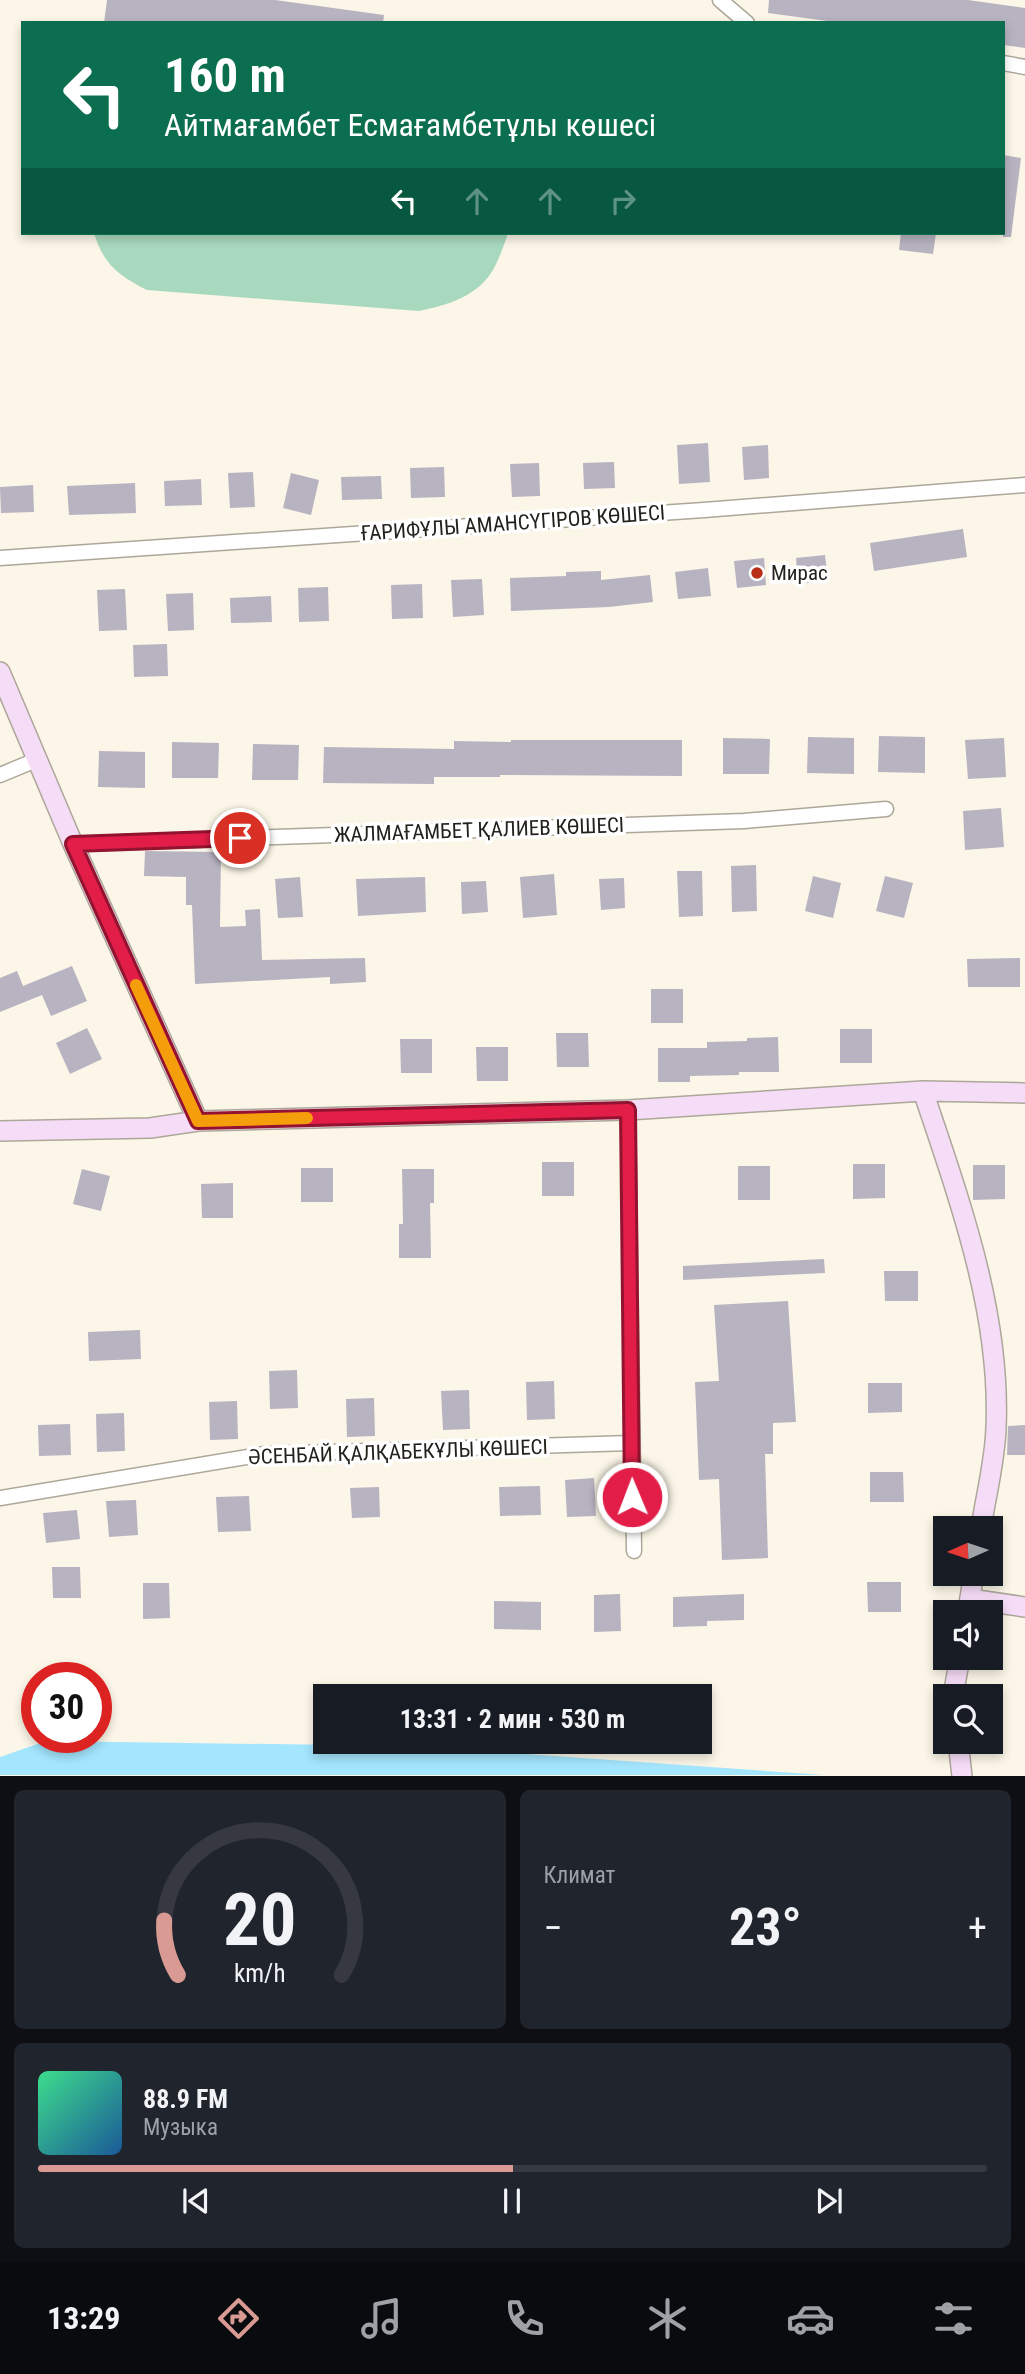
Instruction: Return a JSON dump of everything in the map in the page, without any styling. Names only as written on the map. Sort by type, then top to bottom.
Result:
[{"type":"street","points":[[720,0],[745,21]]},
{"type":"street","points":[[1005,64],[1025,67]]},
{"type":"street","name":"ҒАРИФҰЛЫ АМАНСҮГІРОВ КӨШЕСІ","points":[[0,558],[690,511],[1025,485]]},
{"type":"street","points":[[0,672],[73,844],[198,1121]]},
{"type":"street","points":[[0,775],[36,760]]},
{"type":"street","name":"ЖАЛМАҒАМБЕТ ҚАЛИЕВ КӨШЕСІ","points":[[73,844],[744,821],[886,809]]},
{"type":"street","points":[[0,1131],[150,1128],[198,1121],[628,1110],[923,1091],[1025,1093]]},
{"type":"street","points":[[923,1091],[967,1225],[992,1342],[996,1429],[983,1516]]},
{"type":"street","points":[[628,1110],[634,1551]]},
{"type":"street","name":"ӘСЕНБАЙ ҚАЛҚАБЕКҰЛЫ КӨШЕСІ","points":[[0,1498],[265,1454],[631,1443]]},
{"type":"street","points":[[1003,1606],[1025,1607]]},
{"type":"street","points":[[959,1754],[962,1776]]},
{"type":"green space","points":[[95,235],[507,237],[494,268],[480,286],[462,298],[419,311],[147,290],[113,268]]},
{"type":"water","points":[[112,1742],[313,1745],[313,1754],[525,1754],[824,1775],[0,1775],[0,1757],[21,1750],[21,1753],[112,1753]]},
{"type":"building","points":[[107,0],[275,0],[384,15],[383,21],[104,21]]},
{"type":"building","points":[[769,0],[968,0],[1025,8],[1025,48],[1005,45],[1005,21],[827,21],[768,13]]},
{"type":"building","points":[[1005,155],[1021,158],[1011,237],[1003,237]]},
{"type":"building","points":[[901,235],[936,235],[933,254],[899,250]]},
{"type":"building","points":[[708,443],[710,482],[679,484],[677,445]]},
{"type":"building","points":[[768,445],[769,478],[744,480],[742,447]]},
{"type":"building","points":[[614,462],[615,488],[584,489],[583,463]]},
{"type":"building","points":[[539,463],[540,496],[512,497],[510,464]]},
{"type":"building","points":[[444,467],[445,497],[411,498],[410,468]]},
{"type":"building","points":[[253,472],[255,507],[230,508],[228,473]]},
{"type":"building","points":[[291,473],[319,480],[311,515],[283,508]]},
{"type":"building","points":[[381,476],[382,499],[342,500],[341,477]]},
{"type":"building","points":[[201,479],[202,505],[165,506],[164,481]]},
{"type":"building","points":[[135,483],[136,513],[69,515],[67,486]]},
{"type":"building","points":[[33,485],[34,512],[1,513],[0,487]]},
{"type":"building","points":[[963,529],[967,557],[874,571],[870,543]]},
{"type":"building","points":[[825,555],[828,581],[798,584],[796,558]]},
{"type":"building","points":[[764,558],[766,585],[737,588],[734,561]]},
{"type":"building","points":[[708,568],[711,596],[678,599],[675,572]]},
{"type":"building","points":[[601,571],[601,580],[650,575],[653,602],[609,607],[511,611],[510,578],[566,576],[566,572]]},
{"type":"building","points":[[482,579],[484,615],[453,617],[451,580]]},
{"type":"building","points":[[422,584],[423,618],[392,619],[391,585]]},
{"type":"building","points":[[328,587],[329,621],[299,622],[298,588]]},
{"type":"building","points":[[125,589],[127,630],[99,631],[97,590]]},
{"type":"building","points":[[193,593],[194,630],[168,631],[166,594]]},
{"type":"building","points":[[271,596],[272,622],[231,623],[230,598]]},
{"type":"building","points":[[167,644],[168,676],[134,677],[133,645]]},
{"type":"building","points":[[879,736],[925,737],[925,773],[878,772]]},
{"type":"building","points":[[808,737],[854,738],[854,774],[807,773]]},
{"type":"building","points":[[723,738],[770,739],[769,774],[723,774]]},
{"type":"building","points":[[1004,738],[1006,777],[968,779],[965,740]]},
{"type":"building","points":[[682,740],[682,776],[500,775],[434,777],[434,784],[323,783],[324,747],[454,749],[454,741]]},
{"type":"building","points":[[172,742],[219,743],[218,778],[172,778]]},
{"type":"building","points":[[253,744],[299,745],[298,780],[252,780]]},
{"type":"building","points":[[99,751],[145,752],[145,788],[98,787]]},
{"type":"building","points":[[1001,808],[1004,847],[965,850],[963,811]]},
{"type":"building","points":[[145,851],[221,852],[220,927],[246,926],[245,910],[260,909],[262,960],[365,958],[366,982],[330,984],[330,977],[195,984],[192,905],[186,905],[186,877],[144,876]]},
{"type":"building","points":[[756,865],[757,911],[732,912],[731,866]]},
{"type":"building","points":[[677,871],[702,871],[703,916],[679,917]]},
{"type":"building","points":[[554,874],[557,915],[523,918],[520,877]]},
{"type":"building","points":[[813,876],[841,883],[833,918],[805,911]]},
{"type":"building","points":[[885,876],[913,883],[904,918],[876,911]]},
{"type":"building","points":[[300,877],[303,917],[278,918],[275,879]]},
{"type":"building","points":[[425,877],[426,912],[358,916],[356,879]]},
{"type":"building","points":[[624,878],[625,908],[601,910],[599,879]]},
{"type":"building","points":[[486,881],[488,912],[462,914],[461,882]]},
{"type":"building","points":[[1020,958],[1020,987],[968,987],[967,959]]},
{"type":"building","points":[[72,966],[87,1001],[51,1016],[42,995],[0,1012],[0,978],[17,971],[23,986]]},
{"type":"building","points":[[651,989],[683,989],[683,1023],[651,1023]]},
{"type":"building","points":[[87,1028],[102,1059],[70,1074],[56,1043]]},
{"type":"building","points":[[840,1029],[872,1029],[872,1063],[840,1063]]},
{"type":"building","points":[[556,1033],[588,1033],[589,1067],[557,1067]]},
{"type":"building","points":[[778,1037],[779,1072],[690,1076],[690,1082],[658,1082],[658,1048],[707,1048],[707,1042]]},
{"type":"building","points":[[400,1039],[432,1039],[432,1073],[401,1073]]},
{"type":"building","points":[[476,1047],[508,1047],[508,1081],[477,1081]]},
{"type":"building","points":[[542,1162],[574,1162],[574,1196],[542,1196]]},
{"type":"building","points":[[853,1164],[885,1164],[885,1198],[853,1199]]},
{"type":"building","points":[[973,1165],[1005,1165],[1005,1199],[973,1200]]},
{"type":"building","points":[[738,1166],[770,1166],[770,1200],[738,1200]]},
{"type":"building","points":[[301,1168],[333,1168],[333,1202],[301,1202]]},
{"type":"building","points":[[82,1169],[110,1176],[101,1211],[73,1204]]},
{"type":"building","points":[[402,1169],[434,1169],[434,1203],[430,1203],[431,1258],[399,1258],[399,1224],[403,1224]]},
{"type":"building","points":[[233,1183],[233,1218],[202,1218],[201,1184]]},
{"type":"building","points":[[824,1259],[825,1273],[683,1280],[683,1266]]},
{"type":"building","points":[[884,1271],[918,1271],[918,1301],[885,1301]]},
{"type":"building","points":[[788,1301],[796,1422],[773,1423],[773,1454],[765,1454],[768,1558],[722,1560],[719,1479],[699,1480],[695,1382],[719,1381],[714,1305]]},
{"type":"building","points":[[140,1330],[141,1359],[89,1361],[88,1332]]},
{"type":"building","points":[[297,1370],[298,1408],[270,1409],[269,1371]]},
{"type":"building","points":[[554,1381],[555,1419],[527,1420],[526,1382]]},
{"type":"building","points":[[868,1383],[902,1383],[902,1412],[868,1413]]},
{"type":"building","points":[[469,1390],[470,1429],[443,1430],[441,1391]]},
{"type":"building","points":[[374,1398],[375,1436],[347,1437],[346,1399]]},
{"type":"building","points":[[237,1401],[238,1439],[210,1440],[209,1402]]},
{"type":"building","points":[[124,1413],[125,1451],[97,1452],[96,1414]]},
{"type":"building","points":[[70,1424],[71,1455],[39,1456],[38,1425]]},
{"type":"building","points":[[1025,1425],[1025,1455],[1007,1455],[1008,1426]]},
{"type":"building","points":[[870,1472],[903,1472],[904,1502],[870,1502]]},
{"type":"building","points":[[594,1478],[596,1516],[567,1517],[565,1480]]},
{"type":"building","points":[[540,1486],[541,1515],[500,1516],[499,1487]]},
{"type":"building","points":[[379,1487],[380,1517],[352,1518],[350,1488]]},
{"type":"building","points":[[249,1496],[251,1531],[218,1532],[216,1497]]},
{"type":"building","points":[[136,1500],[138,1535],[109,1537],[106,1501]]},
{"type":"building","points":[[77,1510],[80,1539],[46,1543],[43,1513]]},
{"type":"building","points":[[52,1567],[80,1567],[81,1598],[53,1598]]},
{"type":"building","points":[[867,1582],[901,1582],[901,1612],[868,1612]]},
{"type":"building","points":[[143,1583],[169,1583],[170,1618],[143,1619]]},
{"type":"building","points":[[620,1594],[621,1631],[594,1632],[594,1595]]},
{"type":"building","points":[[744,1594],[744,1620],[707,1621],[707,1626],[673,1627],[673,1597]]},
{"type":"building","points":[[494,1601],[541,1602],[541,1630],[494,1629]]},
{"type":"slow traffic","points":[[136,985],[198,1121],[307,1118]]},
{"type":"place","name":"Мирас","points":[[757,573]]},
{"type":"route","points":[[240,838],[73,844],[198,1121],[628,1110],[632,1497]]}]
